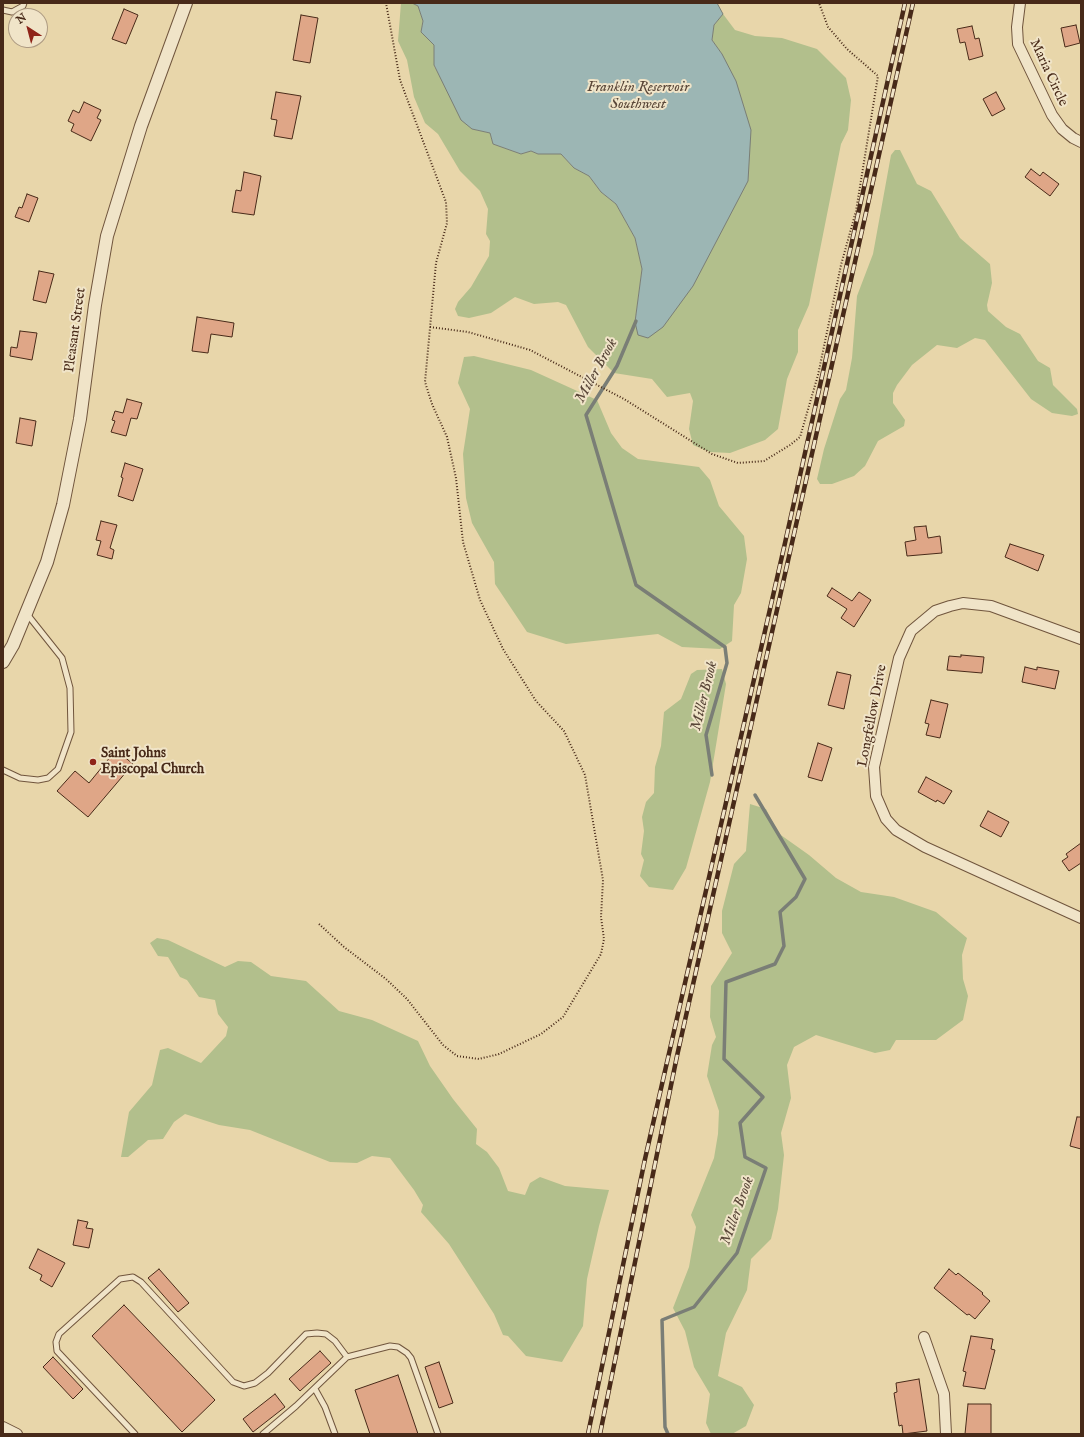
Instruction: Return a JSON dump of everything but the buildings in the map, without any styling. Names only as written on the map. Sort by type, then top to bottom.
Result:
[{"type":"street","name":"Pleasant Street","points":[[3,662],[13,645],[47,562],[63,505],[80,419],[95,305],[107,236],[141,126],[186,3]]},
{"type":"street","name":"Maria Circle","points":[[1020,3],[1017,27],[1018,44],[1052,115],[1062,129],[1073,138],[1081,142]]},
{"type":"street","name":"Longfellow Drive","points":[[1081,639],[991,606],[963,603],[935,611],[911,631],[899,658],[874,767],[876,796],[886,819],[896,830],[925,847],[1081,918]]},
{"type":"street","points":[[924,1337],[944,1394],[946,1434]]},
{"type":"street","points":[[3,1427],[18,1434]]},
{"type":"lane","points":[[3,10],[12,12],[23,6],[24,3]]},
{"type":"lane","points":[[3,770],[20,778],[38,780],[48,778],[58,769],[71,732],[70,688],[62,658],[26,613]]},
{"type":"lane","points":[[135,1434],[57,1351],[56,1342],[60,1334],[120,1279],[133,1277],[141,1282],[233,1382],[244,1386],[255,1383],[268,1373],[306,1334],[326,1334],[335,1341],[348,1357]]},
{"type":"lane","points":[[263,1434],[348,1357],[390,1346],[398,1347],[407,1353],[411,1358],[438,1434]]},
{"type":"lane","points":[[315,1388],[325,1407],[335,1434]]},
{"type":"path","points":[[319,924],[402,994],[443,1045],[457,1056],[479,1059],[499,1054],[541,1034],[563,1016],[601,954],[604,939],[601,917],[603,880],[585,775],[564,731],[536,701],[503,649],[480,600],[463,542],[456,478],[447,437],[432,404],[425,382],[436,263],[447,223],[446,202],[400,80],[386,3]]},
{"type":"path","points":[[430,327],[468,332],[530,350],[624,400],[712,454],[738,463],[764,461],[800,437],[818,375],[841,265],[856,211],[878,76],[847,49],[828,27],[819,3]]},
{"type":"green space","points":[[401,3],[412,3],[418,6],[423,21],[421,32],[434,45],[434,66],[472,129],[490,133],[493,144],[521,154],[531,151],[538,154],[561,154],[574,168],[589,176],[601,192],[616,204],[635,238],[642,269],[635,322],[722,54],[712,40],[714,25],[723,14],[735,30],[755,36],[782,38],[817,49],[846,78],[851,100],[848,130],[841,144],[809,305],[798,330],[798,352],[787,379],[778,429],[765,440],[730,453],[710,452],[693,445],[689,429],[693,401],[690,393],[667,397],[652,379],[614,373],[588,347],[566,305],[558,302],[534,304],[515,297],[491,313],[469,318],[458,316],[455,309],[458,302],[471,287],[489,256],[490,241],[486,234],[488,209],[480,191],[460,171],[438,134],[425,123],[414,97],[407,60],[398,41]]},
{"type":"green space","points":[[895,150],[900,150],[917,184],[931,191],[960,238],[990,264],[992,283],[987,305],[988,311],[1006,327],[1020,334],[1038,361],[1050,368],[1053,385],[1077,409],[1078,414],[1072,416],[1052,413],[1031,399],[985,340],[975,338],[957,348],[937,345],[912,365],[893,393],[893,403],[905,420],[904,426],[878,441],[865,466],[854,476],[832,484],[820,484],[817,479],[824,449],[840,399],[846,390],[852,358],[857,296],[873,254],[891,155]]},
{"type":"green space","points":[[474,356],[531,370],[597,400],[611,433],[622,448],[638,459],[699,467],[710,480],[719,506],[744,536],[747,559],[741,593],[734,605],[732,641],[720,649],[682,647],[658,634],[566,644],[527,632],[495,584],[494,562],[472,523],[466,498],[463,454],[470,409],[458,383],[464,357]]},
{"type":"green space","points":[[722,669],[726,684],[710,782],[686,868],[673,890],[649,887],[640,876],[644,860],[641,854],[644,831],[642,817],[646,802],[654,793],[655,767],[661,746],[664,712],[681,699],[691,674],[697,670]]},
{"type":"green space","points":[[750,804],[766,809],[778,833],[809,855],[836,878],[861,892],[894,897],[936,912],[967,938],[962,955],[963,979],[968,996],[963,1020],[936,1040],[896,1040],[890,1050],[875,1053],[816,1035],[794,1047],[787,1065],[791,1098],[781,1133],[784,1155],[778,1209],[773,1231],[771,1239],[751,1259],[747,1290],[726,1333],[718,1376],[742,1387],[754,1405],[746,1426],[732,1434],[711,1434],[706,1423],[710,1394],[694,1367],[685,1331],[673,1308],[689,1267],[696,1227],[691,1215],[714,1158],[718,1134],[719,1111],[707,1076],[712,1045],[716,1037],[710,1017],[711,986],[732,953],[722,933],[722,911],[734,864],[746,851]]},
{"type":"green space","points":[[157,938],[168,940],[225,967],[238,961],[251,962],[271,976],[306,981],[339,1011],[372,1020],[418,1041],[430,1066],[453,1099],[477,1129],[476,1144],[487,1152],[499,1168],[508,1191],[525,1195],[530,1183],[540,1177],[565,1186],[609,1190],[587,1279],[583,1326],[562,1362],[526,1356],[508,1336],[503,1335],[494,1314],[449,1244],[421,1212],[423,1205],[414,1190],[390,1158],[372,1156],[357,1163],[330,1162],[250,1130],[219,1125],[185,1114],[174,1122],[163,1139],[148,1140],[128,1157],[121,1157],[129,1112],[152,1085],[160,1050],[168,1048],[201,1063],[226,1036],[228,1027],[218,1014],[215,1000],[199,997],[187,980],[180,977],[168,957],[158,956],[150,943]]},
{"type":"water","name":"Franklin Reservoir Southwest","points":[[412,3],[717,3],[723,14],[714,25],[712,40],[722,54],[736,81],[751,130],[748,181],[693,286],[663,327],[648,338],[638,335],[635,322],[642,269],[635,238],[616,204],[601,192],[589,176],[574,168],[561,154],[538,154],[531,151],[521,154],[493,144],[490,133],[472,129],[461,120],[434,65],[434,45],[421,32],[423,21],[418,6]]},
{"type":"waterway","name":"Miller Brook","points":[[636,321],[617,366],[586,415],[636,585],[725,647],[727,663],[706,735],[712,775]]},
{"type":"waterway","name":"Miller Brook","points":[[668,1434],[665,1427],[662,1320],[694,1307],[737,1253],[766,1168],[745,1157],[740,1123],[763,1097],[724,1059],[726,982],[775,964],[784,946],[780,912],[796,897],[805,879],[755,795]]},
{"type":"railway","points":[[588,1434],[645,1159],[785,543],[905,3]]},
{"type":"railway","points":[[600,1434],[677,1056],[913,3]]},
{"type":"place","name":"Saint Johns Episcopal Church","points":[[93,762]]}]
